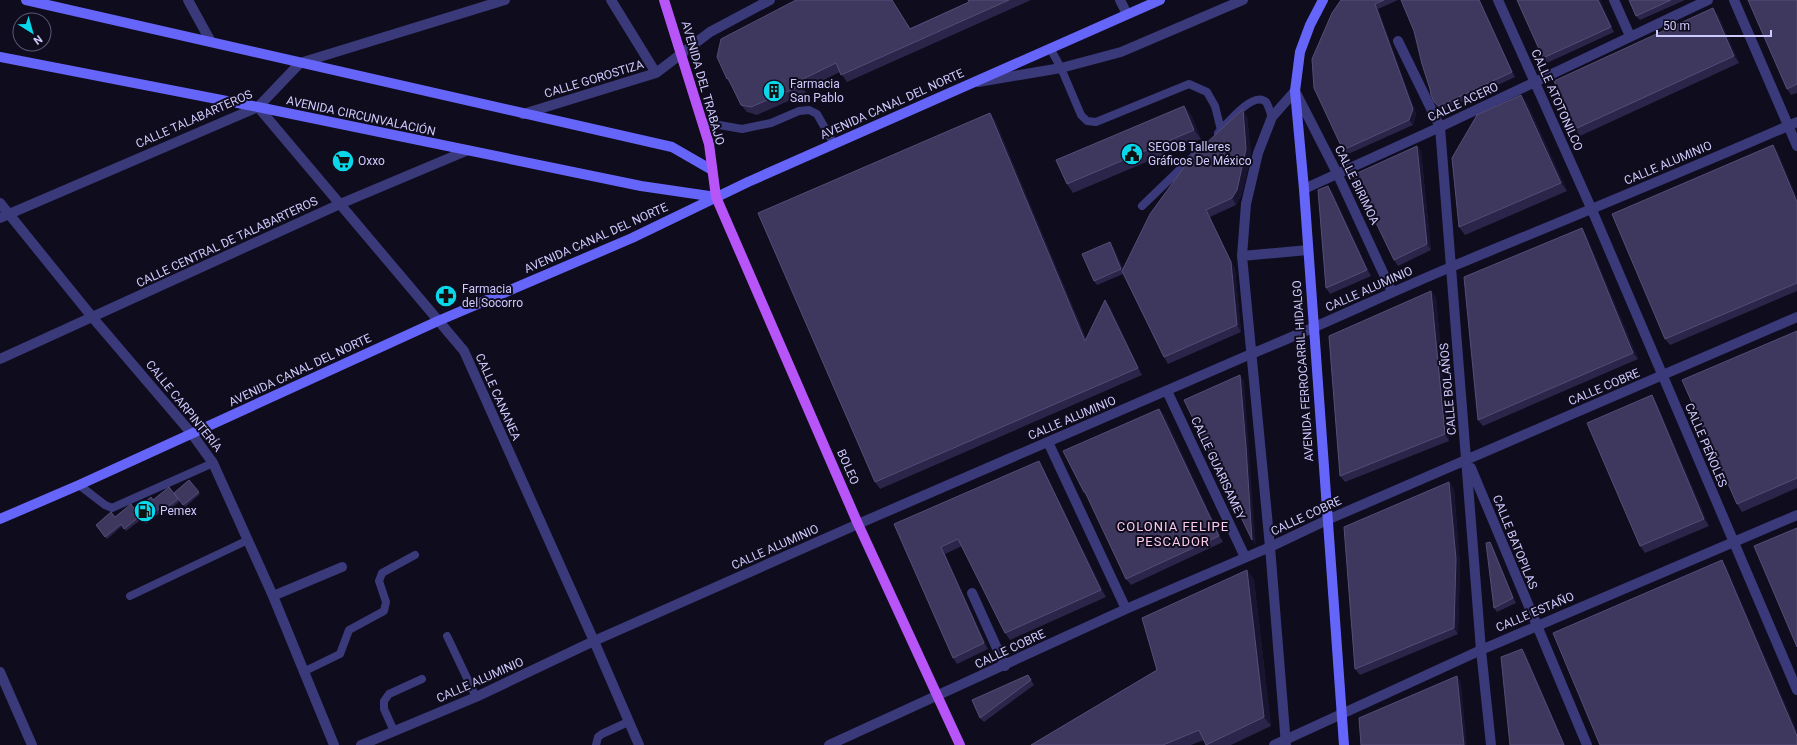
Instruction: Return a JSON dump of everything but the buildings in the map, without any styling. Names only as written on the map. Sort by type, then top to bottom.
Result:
[{"type":"main road","points":[[26,0],[672,147],[712,170]]},
{"type":"main road","name":"AVENIDA DEL TRABAJO","points":[[664,0],[709,144],[716,197]]},
{"type":"main road","name":"AVENIDA CANAL DEL NORTE","points":[[0,519],[192,434],[438,321],[632,238],[716,197],[1160,0]]},
{"type":"main road","name":"AVENIDA FERROCARRIL HIDALGO","points":[[1322,0],[1310,24],[1300,52],[1295,91],[1304,189],[1344,745]]},
{"type":"main road","name":"AVENIDA CIRCUNVALACIÓN","points":[[1,58],[258,107],[641,186],[716,197]]},
{"type":"main road","name":"BOLEO","points":[[716,197],[858,524],[960,745]]},
{"type":"street","points":[[188,0],[211,42]]},
{"type":"street","name":"CALLE TALABARTEROS","points":[[4,216],[258,107],[300,63],[505,0]]},
{"type":"street","points":[[611,0],[656,73]]},
{"type":"street","name":"CALLE GOROSTIZA","points":[[523,114],[656,73],[710,32],[770,0]]},
{"type":"street","points":[[1120,0],[1127,14]]},
{"type":"street","points":[[970,83],[1061,68],[1121,52],[1243,0]]},
{"type":"street","name":"CALLE ATOTONILCO","points":[[1498,0],[1592,210]]},
{"type":"street","points":[[1614,0],[1630,36]]},
{"type":"street","name":"CALLE ACERO","points":[[1304,189],[1535,83],[1630,36],[1708,0]]},
{"type":"street","points":[[1734,0],[1793,124],[1797,146]]},
{"type":"street","name":"CALLE BOLAÑOS","points":[[1398,41],[1440,127],[1481,650],[1490,745]]},
{"type":"street","points":[[1286,742],[1270,547],[1242,256],[1246,204],[1258,153],[1272,117],[1295,91]]},
{"type":"street","name":"CALLE BIRIMOA","points":[[1295,91],[1337,174],[1392,292]]},
{"type":"street","name":"CALLE CANANEA","points":[[258,107],[464,351],[639,745]]},
{"type":"street","name":"CALLE ALUMINIO","points":[[361,745],[476,697],[594,641],[858,524],[1251,354],[1313,329],[1392,292],[1592,210],[1793,124]]},
{"type":"street","name":"CALLE CENTRAL DE TALABARTEROS","points":[[0,359],[93,318],[340,204],[466,151]]},
{"type":"street","name":"CALLE CARPINTERÍA","points":[[0,204],[4,216],[192,434],[213,463],[273,596],[334,745]]},
{"type":"street","name":"CALLE PEÑOLES","points":[[1592,210],[1797,690]]},
{"type":"street","points":[[1242,256],[1308,250]]},
{"type":"street","name":"CALLE COBRE","points":[[829,745],[1005,666],[1126,609],[1270,547],[1327,520],[1797,317]]},
{"type":"street","name":"CALLE GUARISAMEY","points":[[1167,391],[1245,557]]},
{"type":"street","points":[[1048,442],[1126,609]]},
{"type":"street","name":"CALLE BATOPILAS","points":[[1467,460],[1587,745]]},
{"type":"street","name":"CALLE ESTAÑO","points":[[1274,745],[1286,742],[1342,713],[1481,650],[1797,515]]},
{"type":"street","points":[[273,596],[342,567]]},
{"type":"street","points":[[972,593],[1005,666]]},
{"type":"street","points":[[0,672],[32,745]]},
{"type":"lane","points":[[1050,48],[1061,68],[1081,115],[1087,121],[1096,122],[1189,84],[1207,92],[1215,106],[1221,130]]},
{"type":"lane","points":[[1142,206],[1221,130],[1245,104],[1257,100],[1266,103],[1272,117]]},
{"type":"lane","points":[[702,122],[742,129],[771,123],[799,112],[809,110],[817,114],[834,144]]},
{"type":"lane","points":[[79,485],[105,505],[112,508],[213,463]]},
{"type":"lane","points":[[130,596],[248,540]]},
{"type":"lane","points":[[304,672],[340,654],[349,630],[384,610],[386,602],[379,581],[382,573],[415,555]]},
{"type":"lane","points":[[447,636],[476,697]]},
{"type":"lane","points":[[394,731],[384,709],[384,701],[389,694],[422,679]]},
{"type":"lane","points":[[596,745],[598,738],[602,734],[628,722]]},
{"type":"place","name":"Farmacia San Pablo","points":[[774,91]]},
{"type":"place","name":"SEGOB Talleres Gráficos De México","points":[[1132,154]]},
{"type":"place","name":"Oxxo","points":[[343,161]]},
{"type":"place","name":"Farmacia del Socorro","points":[[446,296]]},
{"type":"place","name":"Pemex","points":[[145,511]]},
{"type":"district","name":"COLONIA FELIPE PESCADOR","points":[[1173,534]]}]
